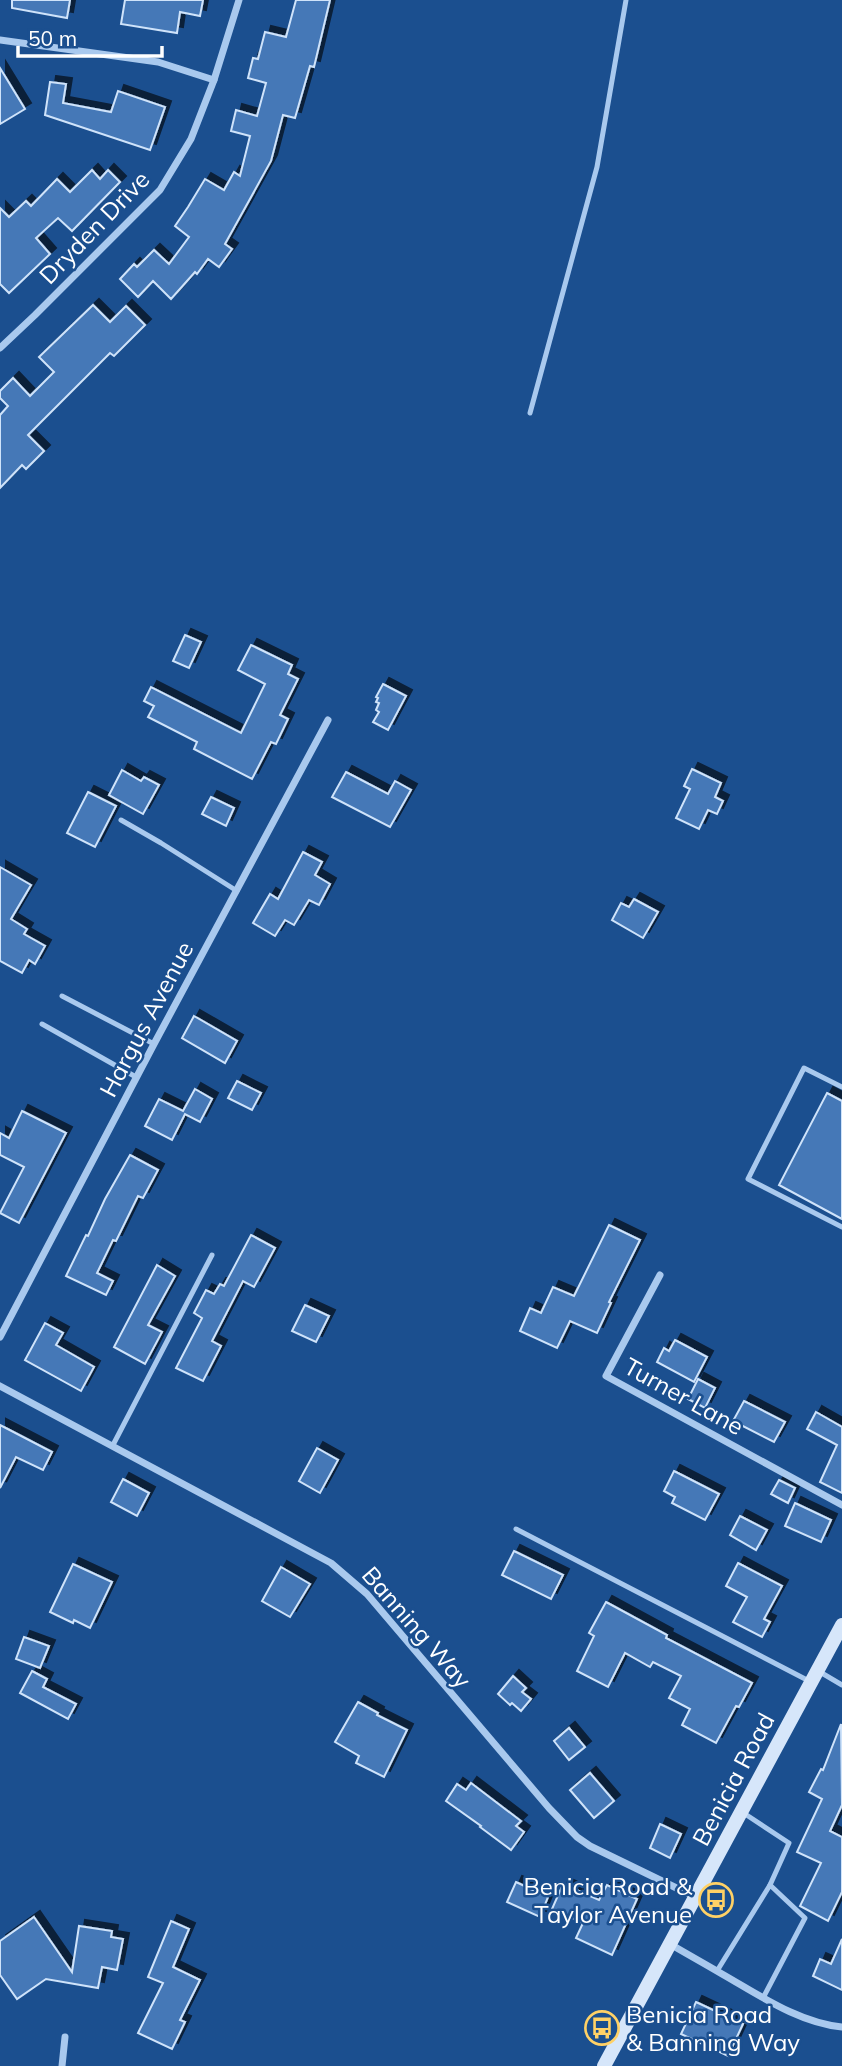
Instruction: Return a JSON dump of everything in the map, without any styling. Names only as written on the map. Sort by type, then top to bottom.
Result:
[{"type":"main road","name":"Benicia Road","points":[[604,2066],[842,1625]]},
{"type":"street","name":"Dryden Drive","points":[[0,348],[36,316],[160,190],[191,139],[214,80],[239,0]]},
{"type":"street","points":[[0,40],[158,62],[214,80]]},
{"type":"street","name":"Hargus Avenue","points":[[0,1337],[153,1044],[328,720]]},
{"type":"street","name":"Turner Lane","points":[[660,1275],[606,1376],[842,1505]]},
{"type":"street","name":"Banning Way","points":[[0,1386],[331,1563],[367,1594],[549,1808],[577,1837],[605,1854],[635,1866],[695,1897]]},
{"type":"street","points":[[670,1944],[763,1998],[813,2021],[842,2027]]},
{"type":"street","points":[[62,2066],[65,2036]]},
{"type":"lane","points":[[530,413],[597,167],[626,0]]},
{"type":"lane","points":[[121,820],[237,891]]},
{"type":"lane","points":[[62,996],[153,1044]]},
{"type":"lane","points":[[42,1024],[136,1077]]},
{"type":"lane","points":[[842,1087],[804,1068],[748,1179],[842,1227]]},
{"type":"lane","points":[[113,1446],[212,1255]]},
{"type":"lane","points":[[516,1529],[815,1676],[842,1685]]},
{"type":"lane","points":[[717,1970],[770,1885],[789,1843],[742,1812]]},
{"type":"lane","points":[[763,1998],[805,1918],[770,1885]]},
{"type":"building","points":[[12,0],[70,0],[67,18],[12,8]]},
{"type":"building","points":[[125,0],[203,0],[200,16],[180,12],[177,33],[121,24]]},
{"type":"building","points":[[296,0],[330,0],[314,67],[310,66],[295,118],[283,115],[271,161],[225,244],[232,249],[219,267],[208,259],[197,274],[195,272],[171,299],[153,281],[138,297],[120,279],[134,264],[137,267],[154,250],[169,264],[189,237],[175,226],[205,179],[224,190],[234,172],[240,176],[250,136],[231,131],[236,110],[257,116],[266,83],[248,78],[253,58],[258,59],[265,32],[286,37]]},
{"type":"building","points":[[0,68],[25,109],[0,124]]},
{"type":"building","points":[[50,82],[66,84],[63,103],[111,112],[118,91],[165,107],[150,150],[45,115]]},
{"type":"building","points":[[92,170],[100,179],[108,170],[120,182],[72,231],[58,218],[36,238],[50,254],[9,293],[0,284],[0,208],[9,217],[26,201],[31,206],[57,179],[70,192]]},
{"type":"building","points":[[93,305],[110,322],[126,306],[145,325],[114,356],[110,353],[28,435],[44,451],[26,469],[22,465],[0,488],[0,415],[8,406],[0,398],[0,391],[13,378],[30,396],[54,372],[39,357]]},
{"type":"building","points":[[185,635],[201,642],[189,668],[173,661]]},
{"type":"building","points":[[251,645],[292,665],[288,674],[298,679],[280,715],[288,719],[276,744],[271,742],[252,779],[194,749],[197,742],[148,717],[154,706],[144,701],[151,687],[241,733],[265,684],[238,670]]},
{"type":"building","points":[[383,684],[406,696],[388,730],[373,722],[379,712],[376,710],[379,703],[376,702],[376,697]]},
{"type":"building","points":[[692,769],[721,783],[715,797],[723,801],[717,814],[708,810],[699,829],[676,818],[690,789],[684,786]]},
{"type":"building","points":[[122,770],[141,781],[144,777],[159,785],[143,814],[109,795]]},
{"type":"building","points":[[346,772],[388,794],[395,781],[411,790],[390,827],[332,797]]},
{"type":"building","points":[[88,792],[116,806],[95,847],[67,833]]},
{"type":"building","points":[[211,797],[234,808],[226,826],[202,814]]},
{"type":"building","points":[[303,852],[322,862],[315,875],[330,884],[319,905],[309,900],[294,925],[285,920],[275,936],[253,923],[270,894],[278,899]]},
{"type":"building","points":[[0,867],[31,885],[11,919],[27,929],[24,934],[45,946],[35,964],[29,960],[22,973],[0,961]]},
{"type":"building","points":[[634,899],[658,912],[643,938],[612,920],[621,903],[629,907]]},
{"type":"building","points":[[194,1016],[237,1041],[225,1063],[182,1038]]},
{"type":"building","points":[[237,1081],[261,1093],[252,1110],[228,1098]]},
{"type":"building","points":[[195,1089],[212,1099],[200,1122],[185,1114],[172,1140],[145,1126],[159,1099],[183,1111]]},
{"type":"building","points":[[827,1093],[842,1101],[842,1219],[779,1185]]},
{"type":"building","points":[[22,1111],[66,1133],[19,1223],[0,1213],[24,1167],[0,1155],[0,1133],[9,1138]]},
{"type":"building","points":[[130,1155],[158,1170],[143,1198],[138,1196],[97,1273],[113,1281],[106,1295],[66,1276]]},
{"type":"building","points":[[609,1225],[640,1240],[609,1302],[611,1303],[597,1333],[570,1321],[557,1348],[520,1331],[530,1308],[541,1313],[553,1287],[574,1296]]},
{"type":"building","points":[[251,1235],[275,1248],[254,1287],[243,1281],[212,1341],[221,1346],[203,1381],[176,1368],[202,1318],[194,1313],[206,1290],[214,1294],[220,1284],[224,1286]]},
{"type":"building","points":[[157,1265],[175,1276],[148,1325],[162,1332],[145,1364],[114,1347]]},
{"type":"building","points":[[305,1305],[329,1316],[316,1342],[292,1331]]},
{"type":"building","points":[[45,1323],[63,1333],[56,1345],[94,1367],[81,1391],[25,1360]]},
{"type":"building","points":[[675,1340],[707,1357],[694,1382],[657,1362],[664,1348],[669,1351]]},
{"type":"building","points":[[698,1379],[715,1388],[705,1408],[688,1399]]},
{"type":"building","points":[[744,1401],[785,1422],[774,1442],[733,1421]]},
{"type":"building","points":[[816,1412],[842,1427],[842,1493],[820,1482],[837,1445],[807,1429]]},
{"type":"building","points":[[0,1425],[52,1452],[43,1470],[16,1457],[0,1488]]},
{"type":"building","points":[[317,1448],[338,1460],[320,1493],[299,1481]]},
{"type":"building","points":[[674,1471],[719,1494],[705,1520],[672,1503],[675,1497],[664,1491]]},
{"type":"building","points":[[123,1479],[149,1493],[137,1516],[111,1502]]},
{"type":"building","points":[[779,1480],[795,1488],[788,1503],[771,1494]]},
{"type":"building","points":[[795,1503],[831,1520],[821,1542],[785,1526]]},
{"type":"building","points":[[740,1516],[767,1530],[756,1550],[730,1535]]},
{"type":"building","points":[[514,1551],[563,1575],[551,1599],[502,1575]]},
{"type":"building","points":[[738,1563],[782,1586],[764,1619],[770,1622],[762,1637],[733,1622],[747,1597],[726,1586]]},
{"type":"building","points":[[73,1564],[112,1582],[90,1628],[50,1612]]},
{"type":"building","points":[[281,1567],[310,1584],[290,1617],[262,1601]]},
{"type":"building","points":[[606,1602],[667,1635],[666,1638],[752,1683],[716,1743],[682,1725],[690,1709],[669,1698],[681,1676],[653,1662],[650,1667],[625,1653],[608,1687],[577,1671],[594,1636],[589,1633]]},
{"type":"building","points":[[24,1637],[49,1646],[40,1668],[16,1659]]},
{"type":"building","points":[[32,1671],[47,1679],[43,1687],[76,1704],[68,1719],[20,1693]]},
{"type":"building","points":[[513,1676],[526,1688],[522,1692],[531,1699],[521,1711],[498,1694]]},
{"type":"building","points":[[358,1702],[407,1730],[384,1777],[356,1763],[359,1756],[335,1742]]},
{"type":"building","points":[[841,1724],[842,1805],[830,1831],[842,1837],[842,1892],[828,1921],[800,1906],[821,1863],[797,1852],[822,1799],[809,1792],[821,1769],[823,1770]]},
{"type":"building","points":[[569,1728],[585,1747],[569,1760],[554,1741]]},
{"type":"building","points":[[590,1773],[614,1801],[594,1818],[570,1790]]},
{"type":"building","points":[[471,1783],[521,1821],[516,1826],[524,1832],[511,1850],[446,1801],[457,1784],[466,1790]]},
{"type":"building","points":[[660,1824],[681,1834],[670,1858],[650,1848]]},
{"type":"building","points":[[516,1882],[548,1897],[540,1917],[507,1902]]},
{"type":"building","points":[[563,1884],[599,1900],[607,1885],[637,1899],[612,1955],[576,1938],[583,1923],[552,1909]]},
{"type":"building","points":[[34,1917],[72,1972],[79,1926],[112,1931],[111,1937],[123,1939],[117,1970],[102,1967],[98,1988],[46,1979],[17,1999],[0,1975],[0,1941]]},
{"type":"building","points":[[171,1921],[189,1929],[173,1967],[200,1980],[180,2020],[185,2022],[172,2049],[138,2033],[163,1983],[148,1977]]},
{"type":"building","points":[[842,1939],[842,1990],[813,1976],[820,1959],[831,1964]]},
{"type":"building","points":[[696,2002],[743,2024],[728,2056],[681,2034]]},
{"type":"place","name":"Benicia Road & Taylor Avenue","points":[[716,1900]]},
{"type":"place","name":"Benicia Road & Banning Way","points":[[602,2028]]}]
